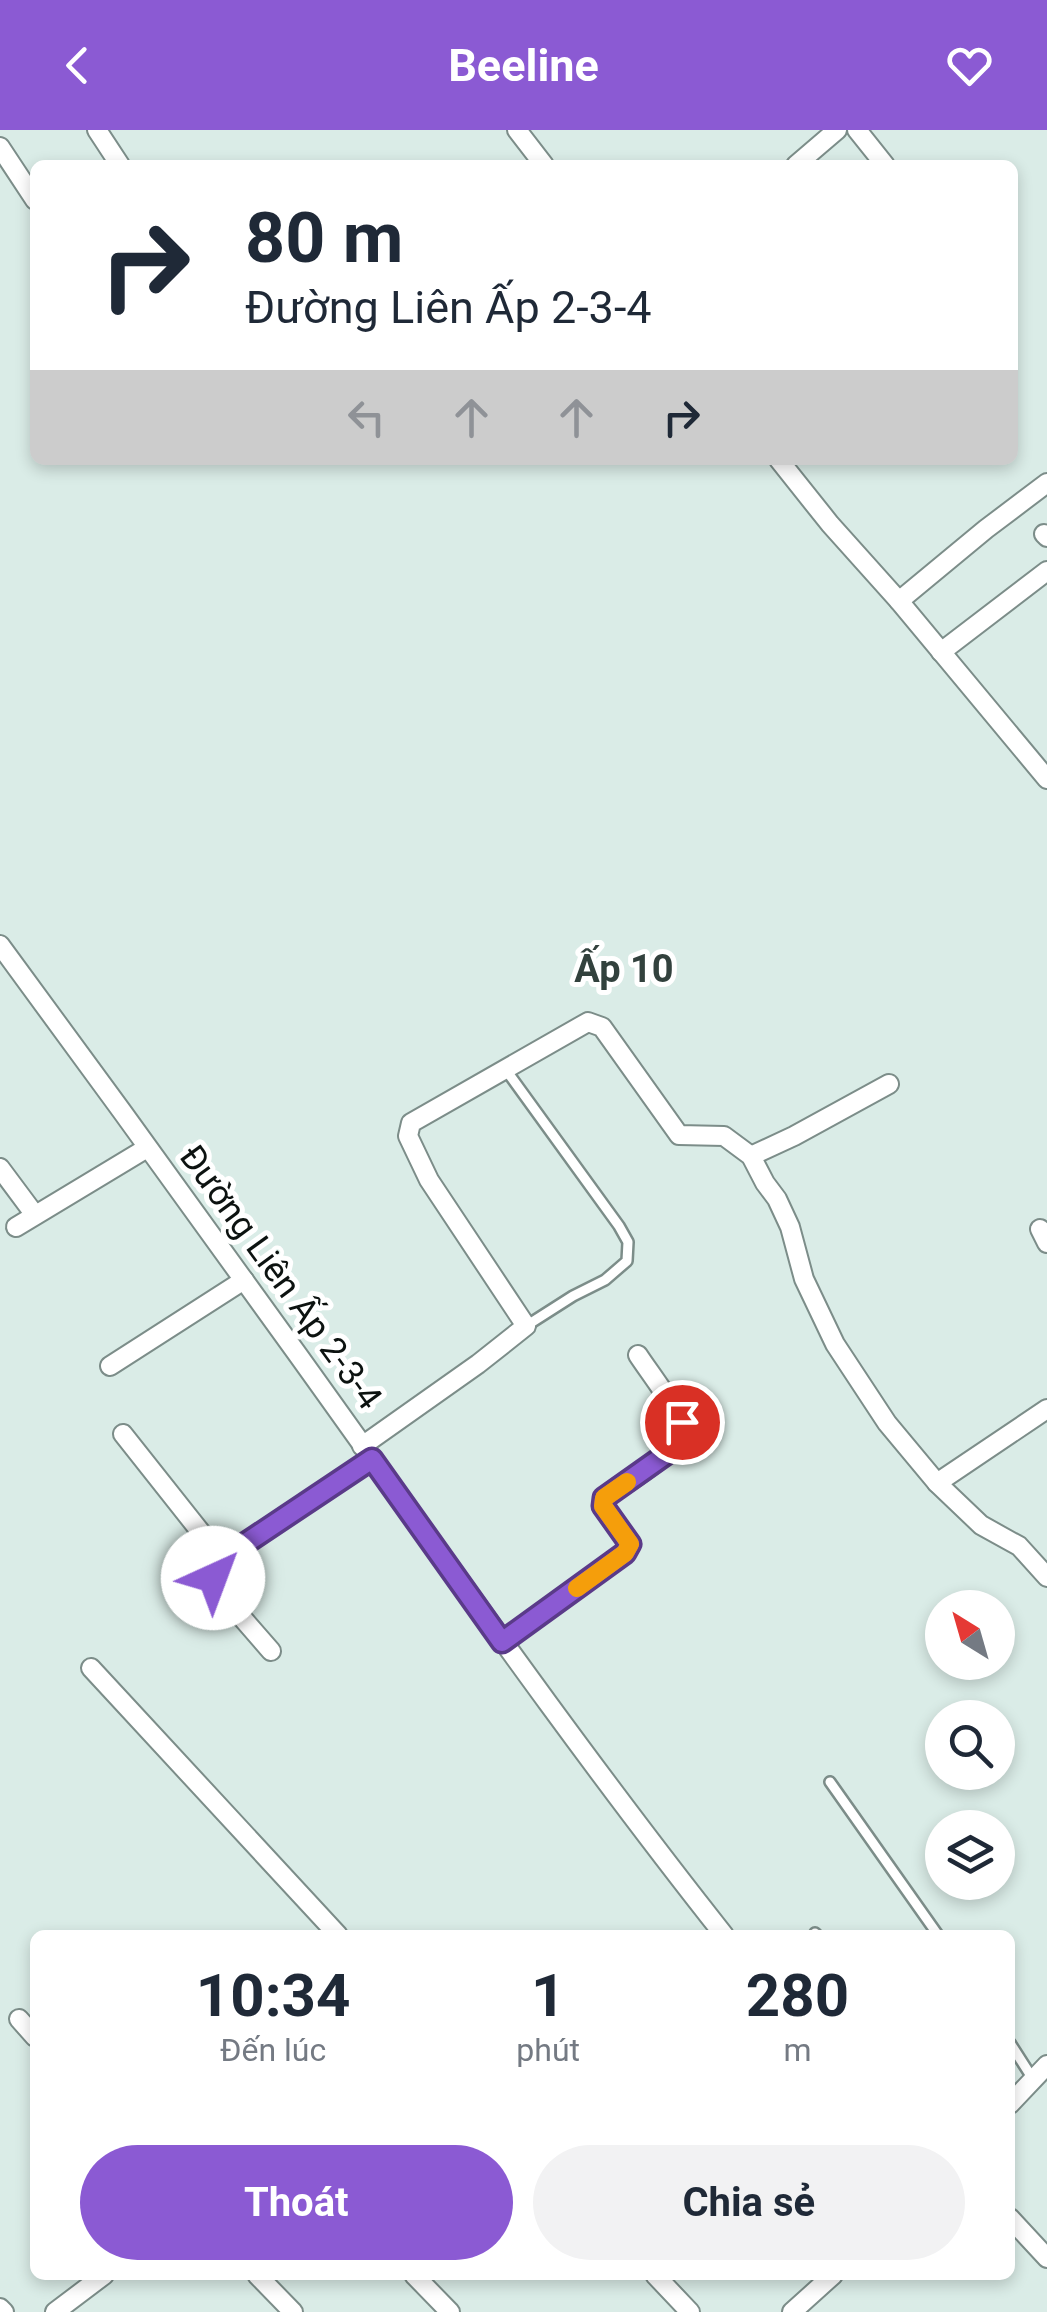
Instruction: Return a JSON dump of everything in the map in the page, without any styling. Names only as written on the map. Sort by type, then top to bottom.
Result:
[{"type":"street","points":[[98,130],[117,160]]},
{"type":"street","points":[[516,130],[540,160]]},
{"type":"street","points":[[802,160],[837,130]]},
{"type":"street","points":[[857,130],[881,160]]},
{"type":"street","points":[[0,147],[30,192]]},
{"type":"street","points":[[782,465],[1047,779]]},
{"type":"street","points":[[899,601],[1047,483]]},
{"type":"street","points":[[941,652],[1047,571]]},
{"type":"street","name":"Đường Liên Ấp 2-3-4","points":[[0,945],[502,1642],[720,1930]]},
{"type":"street","points":[[271,1651],[225,1598],[213,1578],[216,1566],[526,1326],[429,1180],[408,1136],[411,1123],[588,1022],[602,1028],[679,1135],[724,1136],[751,1156],[784,1213],[804,1279],[835,1344],[888,1422],[937,1483],[981,1526],[1019,1546],[1047,1577]]},
{"type":"street","points":[[751,1156],[888,1084]]},
{"type":"street","points":[[16,1226],[147,1148]]},
{"type":"street","points":[[0,1168],[35,1215]]},
{"type":"street","points":[[110,1366],[244,1280]]},
{"type":"street","points":[[502,1642],[625,1553],[630,1544],[603,1506],[604,1498],[669,1452],[682,1436],[682,1422],[638,1356]]},
{"type":"street","points":[[937,1483],[1047,1409]]},
{"type":"street","points":[[123,1434],[222,1559]]},
{"type":"street","points":[[92,1668],[333,1930]]},
{"type":"street","points":[[19,2019],[30,2031]]},
{"type":"street","points":[[1015,2099],[1047,2065]]},
{"type":"street","points":[[1015,2223],[1047,2258]]},
{"type":"street","points":[[55,2312],[97,2280]]},
{"type":"street","points":[[262,2280],[293,2312]]},
{"type":"street","points":[[419,2280],[450,2312]]},
{"type":"street","points":[[660,2280],[690,2312]]},
{"type":"street","points":[[792,2312],[827,2280]]},
{"type":"lane","points":[[506,1070],[619,1226],[629,1248],[627,1262],[606,1280],[526,1326]]},
{"type":"lane","points":[[830,1782],[934,1930]]},
{"type":"lane","points":[[1015,2051],[1033,2079]]},
{"type":"slow traffic","points":[[577,1588],[625,1553],[630,1544],[603,1506],[604,1498],[627,1482]]},
{"type":"district","name":"Ấp 10","points":[[624,969]]},
{"type":"route","points":[[213,1578],[222,1559],[372,1459],[502,1642],[625,1553],[630,1544],[603,1506],[604,1498],[669,1452],[682,1436],[682,1422]]}]
